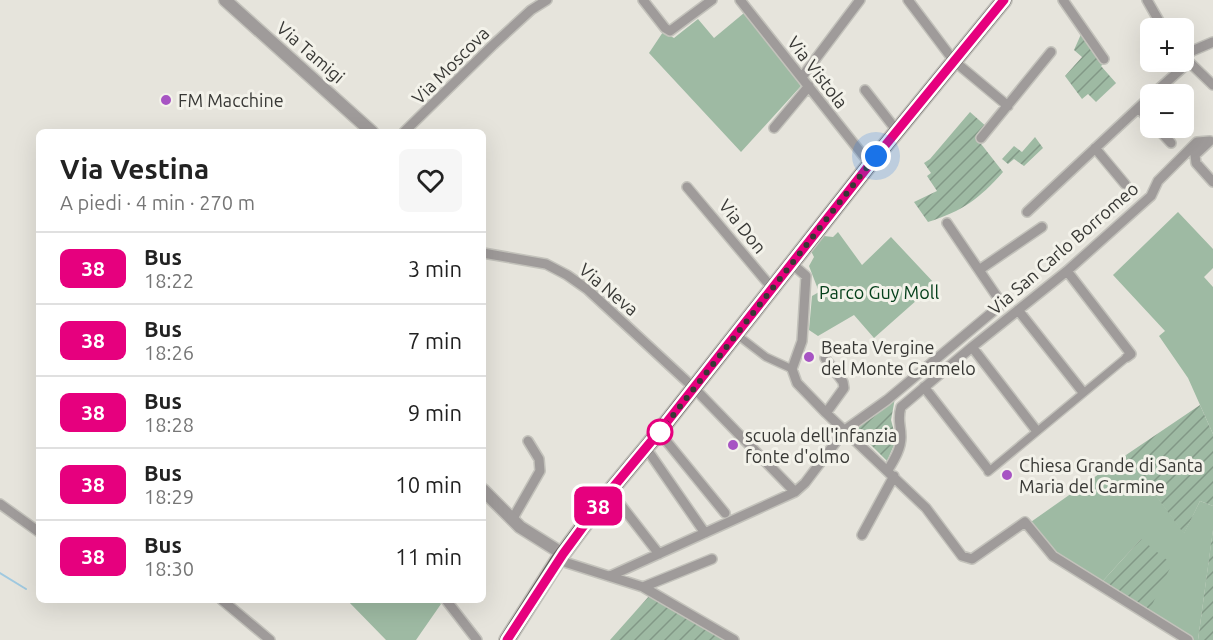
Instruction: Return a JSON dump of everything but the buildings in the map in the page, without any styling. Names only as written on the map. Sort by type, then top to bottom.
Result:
[{"type":"main road","points":[[507,640],[560,557],[610,491],[870,164],[1004,0]]},
{"type":"street","name":"Via Tamigi","points":[[225,0],[369,129]]},
{"type":"street","name":"Via Moscova","points":[[407,129],[493,45],[531,10],[547,0]]},
{"type":"street","points":[[643,0],[664,28],[670,31],[712,0]]},
{"type":"street","name":"Via Vistola","points":[[740,0],[870,164]]},
{"type":"street","points":[[802,76],[860,0]]},
{"type":"street","points":[[908,0],[954,62],[1008,106]]},
{"type":"street","points":[[1063,0],[1104,59]]},
{"type":"street","points":[[1147,0],[1157,18]]},
{"type":"street","points":[[1194,50],[1213,42]]},
{"type":"street","points":[[981,138],[1052,52]]},
{"type":"street","points":[[1194,67],[1213,85]]},
{"type":"street","points":[[1163,84],[1173,72]]},
{"type":"street","points":[[774,128],[809,86]]},
{"type":"street","points":[[865,90],[897,131]]},
{"type":"street","points":[[1027,212],[1139,108]]},
{"type":"street","points":[[1166,138],[1171,143]]},
{"type":"street","points":[[1212,140],[1195,154],[1196,163],[1213,182]]},
{"type":"street","name":"Via San Carlo Borromeo","points":[[862,535],[891,473],[901,437],[898,417],[901,407],[1067,271],[1151,196],[1158,181],[1197,142],[1212,140]]},
{"type":"street","points":[[1095,148],[1125,184]]},
{"type":"street","name":"Via Don","points":[[687,187],[772,288]]},
{"type":"street","points":[[609,576],[795,492],[805,483],[845,430],[887,400],[1002,304],[947,223]]},
{"type":"street","points":[[979,270],[1042,228]]},
{"type":"street","name":"Via Neva","points":[[486,253],[540,263],[567,275],[600,299],[694,388],[795,492]]},
{"type":"street","points":[[791,263],[806,276],[802,341],[792,369],[797,383],[816,404],[926,507],[962,556],[972,559],[982,554],[1025,522],[1053,556],[1188,640]]},
{"type":"street","points":[[924,387],[988,470],[1129,355],[1067,271]]},
{"type":"street","points":[[1018,310],[1083,392]]},
{"type":"street","points":[[736,334],[766,357],[792,369]]},
{"type":"street","points":[[972,347],[1036,430]]},
{"type":"street","points":[[825,358],[843,382],[844,388],[826,413]]},
{"type":"street","points":[[659,432],[725,513]]},
{"type":"street","points":[[512,520],[540,471],[539,459],[528,441]]},
{"type":"street","points":[[646,448],[705,533]]},
{"type":"street","points":[[610,491],[659,554]]},
{"type":"street","points":[[486,493],[512,520],[560,557],[643,587],[734,640]]},
{"type":"street","points":[[0,504],[36,530]]},
{"type":"street","points":[[643,587],[712,560]]},
{"type":"street","points":[[226,603],[270,640]]},
{"type":"street","points":[[448,603],[477,640]]},
{"type":"green space","points":[[744,13],[801,86],[741,152],[649,53],[663,32],[674,38],[698,19],[714,38]]},
{"type":"green space","points":[[1082,32],[1104,63],[1101,66],[1116,83],[1096,102],[1088,94],[1082,99],[1065,76],[1082,57],[1074,50]]},
{"type":"green space","points":[[970,112],[988,128],[978,140],[1003,172],[970,203],[928,222],[914,202],[937,191],[927,176],[931,173],[924,163]]},
{"type":"green space","points":[[1035,137],[1043,148],[1024,166],[1014,159],[1008,164],[1002,159],[1014,146],[1022,152]]},
{"type":"green space","points":[[1178,212],[1213,249],[1213,268],[1204,277],[1213,287],[1213,434],[1188,378],[1159,336],[1165,331],[1113,275]]},
{"type":"green space","name":"Parco Guy Moll","points":[[838,232],[862,265],[891,237],[935,284],[874,338],[854,315],[818,336],[809,330],[812,296],[819,292],[809,266],[814,257],[811,251],[824,236],[833,237]]},
{"type":"green space","points":[[895,398],[891,420],[895,435],[894,445],[887,461],[855,429]]},
{"type":"green space","points":[[1200,405],[1213,434],[1213,506],[1200,501],[1184,534],[1126,455]]},
{"type":"green space","points":[[1126,455],[1184,533],[1200,501],[1213,506],[1213,530],[1198,640],[1194,640],[1148,613],[1141,539],[1101,583],[1055,554],[1028,524]]},
{"type":"green space","points":[[1213,529],[1213,640],[1198,640]]},
{"type":"green space","points":[[1141,539],[1172,564],[1148,613],[1101,583]]},
{"type":"green space","points":[[650,595],[725,640],[610,640]]},
{"type":"green space","points":[[350,603],[441,604],[416,640],[386,640]]},
{"type":"waterway","points":[[0,573],[26,589]]},
{"type":"bus line","name":"38","points":[[507,640],[563,554],[605,497],[870,164],[1004,0]]},
{"type":"place","name":"FM Macchine","points":[[166,100]]},
{"type":"place","name":"Beata Vergine del Monte Carmelo","points":[[809,357]]},
{"type":"place","name":"scuola dell'infanzia fonte d'olmo","points":[[733,445]]},
{"type":"place","name":"Chiesa Grande di Santa Maria del Carmine","points":[[1007,475]]},
{"type":"route","points":[[660,432],[876,156]]}]
